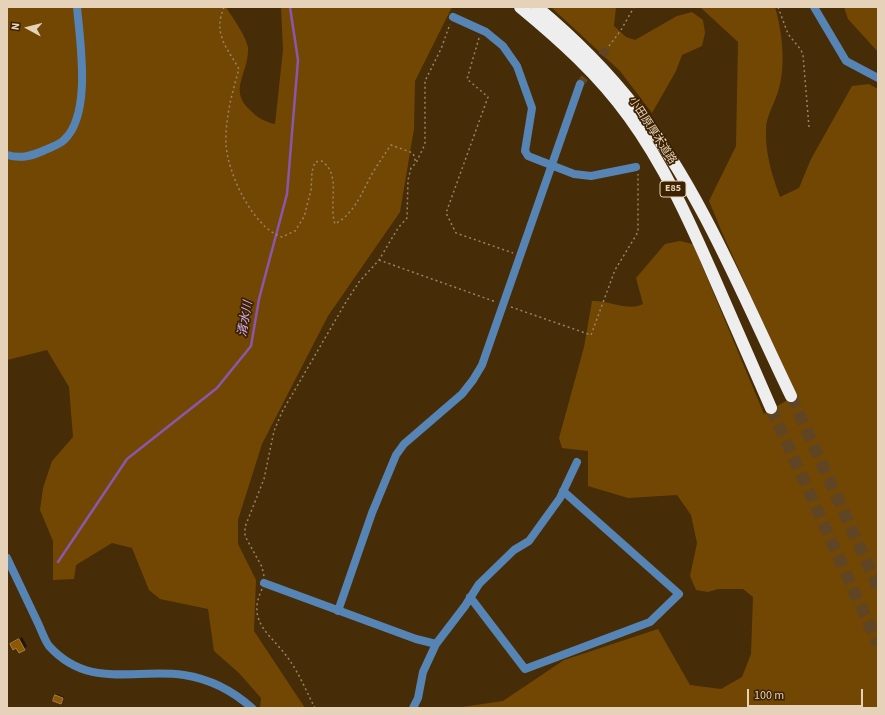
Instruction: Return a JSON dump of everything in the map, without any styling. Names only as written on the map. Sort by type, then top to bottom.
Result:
[{"type":"highway","name":"小田原厚木道路","points":[[520,7],[571,51],[602,83],[628,115],[647,142],[679,201],[771,408]]},
{"type":"highway","name":"小田原厚木道路","points":[[536,7],[578,43],[610,76],[656,135],[690,190],[718,244],[791,396]]},
{"type":"street","points":[[7,155],[18,158],[30,157],[60,143],[71,132],[76,120],[83,82],[77,7]]},
{"type":"street","points":[[814,7],[846,61],[878,78]]},
{"type":"street","points":[[453,17],[486,32],[503,46],[517,66],[532,108],[525,151],[528,156],[574,174],[591,176],[636,167]]},
{"type":"street","points":[[338,610],[372,513],[396,455],[404,444],[462,394],[474,380],[482,365],[580,84]]},
{"type":"street","points":[[413,708],[418,698],[423,672],[436,644],[479,584],[514,550],[529,541],[563,492],[577,462]]},
{"type":"street","points":[[470,597],[525,669],[650,622],[679,594],[563,492]]},
{"type":"street","points":[[7,558],[48,644],[72,666],[105,674],[184,675],[200,678],[214,682],[252,708]]},
{"type":"street","points":[[264,583],[436,644]]},
{"type":"path","points":[[224,7],[220,17],[218,29],[239,69],[232,94],[226,136],[227,155],[247,204],[261,223],[282,237],[295,231],[304,217],[312,190],[312,172],[315,162],[322,161],[327,164],[334,183],[332,215],[335,224],[344,219],[363,194],[378,164],[391,145],[413,153],[416,163]]},
{"type":"path","points":[[608,46],[621,30],[634,7]]},
{"type":"path","points":[[778,7],[788,34],[801,50],[803,55],[809,127]]},
{"type":"path","points":[[314,708],[291,662],[262,628],[256,608],[264,583],[262,567],[245,536],[245,527],[264,479],[274,431],[282,412],[346,302],[359,282],[379,260],[398,228],[407,218],[408,180],[411,168],[416,163],[425,144],[425,81],[441,49],[453,17]]},
{"type":"path","points":[[481,29],[467,79],[488,97],[446,213],[456,233],[520,255]]},
{"type":"path","points":[[379,260],[591,335],[615,270],[638,232],[639,179],[636,167]]},
{"type":"shaded area","points":[[7,7],[226,7],[242,33],[248,48],[246,66],[241,81],[241,96],[244,103],[256,116],[275,124],[283,50],[281,7],[452,7],[415,81],[414,129],[400,212],[328,316],[262,444],[238,520],[238,544],[256,580],[254,631],[305,708],[260,708],[261,698],[239,673],[214,651],[208,609],[160,599],[149,590],[132,548],[112,543],[76,565],[74,579],[53,580],[53,541],[40,510],[43,488],[52,461],[73,437],[69,387],[47,350],[7,360]]},
{"type":"shaded area","points":[[551,7],[616,7],[614,26],[626,37],[635,40],[677,16],[692,12],[703,20],[705,33],[702,46],[682,55],[676,71],[652,113],[620,71]]},
{"type":"shaded area","points":[[700,7],[775,7],[780,26],[783,58],[778,93],[766,124],[766,138],[770,164],[780,197],[799,188],[811,159],[852,86],[869,84],[878,89],[878,708],[455,708],[503,701],[564,660],[658,629],[690,685],[721,689],[742,677],[751,654],[753,597],[743,589],[718,589],[708,592],[696,590],[690,576],[697,543],[691,515],[677,495],[628,498],[588,486],[588,451],[562,448],[559,438],[584,347],[592,301],[631,307],[643,304],[636,278],[665,244],[680,241],[693,244],[764,414],[796,395],[709,201],[736,146],[738,42]]},
{"type":"shaded area","points":[[844,7],[878,7],[878,52],[848,19]]},
{"type":"building","points":[[19,639],[25,650],[19,653],[16,648],[13,650],[10,644]]},
{"type":"building","points":[[55,695],[63,698],[61,704],[53,701]]},
{"type":"waterway","name":"清水川","points":[[58,562],[127,459],[217,388],[251,346],[259,299],[287,194],[298,60],[290,7]]},
{"type":"tunnel","points":[[580,84],[609,46]]},
{"type":"tunnel","points":[[791,396],[878,587]]},
{"type":"tunnel","points":[[771,408],[878,644]]}]
